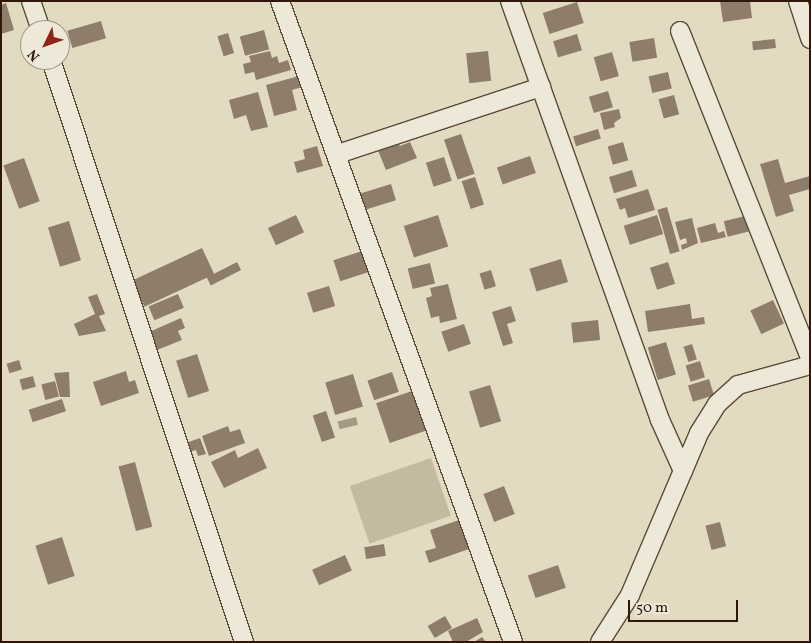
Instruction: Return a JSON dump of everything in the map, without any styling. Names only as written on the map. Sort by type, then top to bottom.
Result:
[{"type":"street","points":[[31,1],[38,20]]},
{"type":"street","points":[[280,1],[338,154],[512,642]]},
{"type":"street","points":[[510,1],[660,420],[683,471]]},
{"type":"street","points":[[798,1],[810,39]]},
{"type":"street","points":[[680,31],[810,357]]},
{"type":"street","points":[[54,70],[244,642]]},
{"type":"street","points":[[338,154],[540,86]]},
{"type":"street","points":[[600,642],[630,595],[699,433],[729,391],[810,364]]},
{"type":"shaded area","points":[[356,417],[358,425],[339,429],[338,422]]},
{"type":"shaded area","points":[[431,458],[451,516],[370,544],[350,486]]},
{"type":"building","points":[[720,1],[750,1],[752,18],[723,22]]},
{"type":"building","points":[[577,2],[584,23],[550,34],[543,13]]},
{"type":"building","points":[[6,3],[14,30],[1,34],[1,5]]},
{"type":"building","points":[[101,21],[106,38],[72,48],[70,30]]},
{"type":"building","points":[[264,30],[269,49],[245,56],[240,36]]},
{"type":"building","points":[[228,33],[234,53],[224,56],[217,36]]},
{"type":"building","points":[[577,34],[582,50],[558,58],[553,41]]},
{"type":"building","points":[[654,38],[657,58],[632,62],[629,42]]},
{"type":"building","points":[[775,39],[776,48],[753,50],[752,41]]},
{"type":"building","points":[[270,51],[272,58],[277,56],[279,63],[288,60],[291,70],[256,80],[254,72],[245,74],[243,64],[251,62],[249,56]]},
{"type":"building","points":[[488,51],[491,81],[469,83],[466,53]]},
{"type":"building","points":[[612,52],[619,76],[601,81],[594,57]]},
{"type":"building","points":[[668,72],[672,89],[652,93],[649,76]]},
{"type":"building","points":[[299,76],[302,87],[292,90],[297,110],[274,116],[266,85]]},
{"type":"building","points":[[608,91],[613,107],[594,113],[589,97]]},
{"type":"building","points":[[258,92],[268,127],[251,131],[246,115],[234,119],[229,100]]},
{"type":"building","points":[[674,95],[679,114],[664,118],[659,99]]},
{"type":"building","points":[[619,109],[621,118],[614,123],[615,127],[604,130],[600,113]]},
{"type":"building","points":[[598,129],[601,139],[576,146],[573,137]]},
{"type":"building","points":[[461,134],[475,174],[458,180],[444,140]]},
{"type":"building","points":[[397,140],[400,146],[410,142],[417,158],[386,170],[377,148]]},
{"type":"building","points":[[623,142],[628,160],[613,165],[608,146]]},
{"type":"building","points":[[317,146],[323,166],[297,173],[294,162],[305,159],[303,150]]},
{"type":"building","points":[[530,156],[536,173],[503,184],[497,167]]},
{"type":"building","points":[[444,157],[452,181],[434,187],[426,163]]},
{"type":"building","points":[[24,158],[40,201],[19,209],[3,166]]},
{"type":"building","points":[[778,159],[785,183],[810,176],[810,189],[789,195],[794,211],[776,217],[760,164]]},
{"type":"building","points":[[632,170],[637,186],[614,193],[609,177]]},
{"type":"building","points":[[475,177],[484,205],[471,209],[462,181]]},
{"type":"building","points":[[391,184],[396,200],[364,210],[359,194]]},
{"type":"building","points":[[648,189],[655,210],[628,218],[625,208],[620,210],[616,199]]},
{"type":"building","points":[[667,207],[680,251],[670,254],[657,210]]},
{"type":"building","points":[[296,215],[304,232],[276,245],[268,228]]},
{"type":"building","points":[[438,215],[448,246],[414,258],[404,226]]},
{"type":"building","points":[[657,215],[663,234],[630,245],[624,226]]},
{"type":"building","points":[[749,215],[753,231],[728,237],[724,221]]},
{"type":"building","points":[[692,218],[698,243],[682,250],[681,245],[687,243],[686,238],[680,240],[675,222]]},
{"type":"building","points":[[69,221],[81,260],[60,267],[48,227]]},
{"type":"building","points":[[715,223],[718,233],[724,231],[726,237],[701,243],[697,228]]},
{"type":"building","points":[[202,248],[214,274],[144,307],[132,281]]},
{"type":"building","points":[[362,251],[369,272],[340,281],[333,260]]},
{"type":"building","points":[[561,259],[568,282],[536,292],[529,269]]},
{"type":"building","points":[[237,262],[241,270],[211,285],[207,277]]},
{"type":"building","points":[[668,262],[675,284],[657,290],[650,268]]},
{"type":"building","points":[[430,263],[435,283],[413,289],[408,269]]},
{"type":"building","points":[[491,270],[496,286],[484,290],[480,274]]},
{"type":"building","points":[[448,284],[457,319],[440,323],[439,316],[431,318],[426,298],[432,296],[430,288]]},
{"type":"building","points":[[329,286],[335,306],[313,313],[307,293]]},
{"type":"building","points":[[97,294],[105,314],[99,316],[106,331],[79,336],[74,324],[95,314],[88,297]]},
{"type":"building","points":[[178,294],[184,308],[154,320],[149,307]]},
{"type":"building","points":[[773,300],[784,324],[761,334],[750,311]]},
{"type":"building","points":[[690,304],[692,319],[704,317],[705,324],[648,332],[645,311]]},
{"type":"building","points":[[511,306],[516,321],[507,324],[513,343],[503,346],[492,312]]},
{"type":"building","points":[[181,318],[185,328],[178,331],[182,340],[157,350],[149,332]]},
{"type":"building","points":[[598,320],[600,340],[573,343],[571,323]]},
{"type":"building","points":[[464,324],[471,344],[448,352],[441,332]]},
{"type":"building","points":[[666,342],[676,375],[658,380],[648,348]]},
{"type":"building","points":[[692,344],[697,359],[688,362],[683,347]]},
{"type":"building","points":[[197,354],[209,391],[188,398],[176,361]]},
{"type":"building","points":[[19,360],[22,370],[9,373],[7,364]]},
{"type":"building","points":[[700,361],[705,377],[691,382],[686,365]]},
{"type":"building","points":[[126,371],[129,382],[135,380],[139,393],[101,406],[93,382]]},
{"type":"building","points":[[69,372],[70,397],[60,397],[54,373]]},
{"type":"building","points":[[392,372],[399,392],[374,400],[367,380]]},
{"type":"building","points":[[353,374],[363,407],[335,415],[325,382]]},
{"type":"building","points":[[33,376],[36,387],[22,390],[19,380]]},
{"type":"building","points":[[709,379],[714,395],[693,402],[688,385]]},
{"type":"building","points":[[55,381],[59,397],[45,400],[41,384]]},
{"type":"building","points":[[490,385],[501,421],[480,428],[469,391]]},
{"type":"building","points":[[412,391],[426,431],[390,443],[376,403]]},
{"type":"building","points":[[62,399],[66,411],[33,422],[29,410]]},
{"type":"building","points":[[326,411],[335,437],[322,442],[313,416]]},
{"type":"building","points":[[228,426],[230,432],[240,429],[245,443],[209,456],[202,436]]},
{"type":"building","points":[[200,438],[206,454],[198,456],[196,450],[189,452],[186,443]]},
{"type":"building","points":[[258,448],[267,468],[224,488],[211,462],[235,450],[238,458]]},
{"type":"building","points":[[135,462],[152,527],[136,531],[119,466]]},
{"type":"building","points":[[504,486],[515,514],[494,522],[483,494]]},
{"type":"building","points":[[459,520],[469,549],[429,563],[425,551],[436,548],[430,530]]},
{"type":"building","points":[[720,522],[726,546],[711,550],[705,526]]},
{"type":"building","points":[[62,537],[75,576],[48,585],[35,546]]},
{"type":"building","points":[[384,544],[386,556],[366,559],[364,547]]},
{"type":"building","points":[[345,555],[352,571],[319,585],[312,570]]},
{"type":"building","points":[[558,565],[566,588],[536,598],[528,575]]},
{"type":"building","points":[[445,616],[452,628],[435,638],[428,626]]},
{"type":"building","points":[[477,618],[483,632],[466,642],[453,642],[448,631]]},
{"type":"building","points":[[482,637],[486,642],[474,642]]}]
